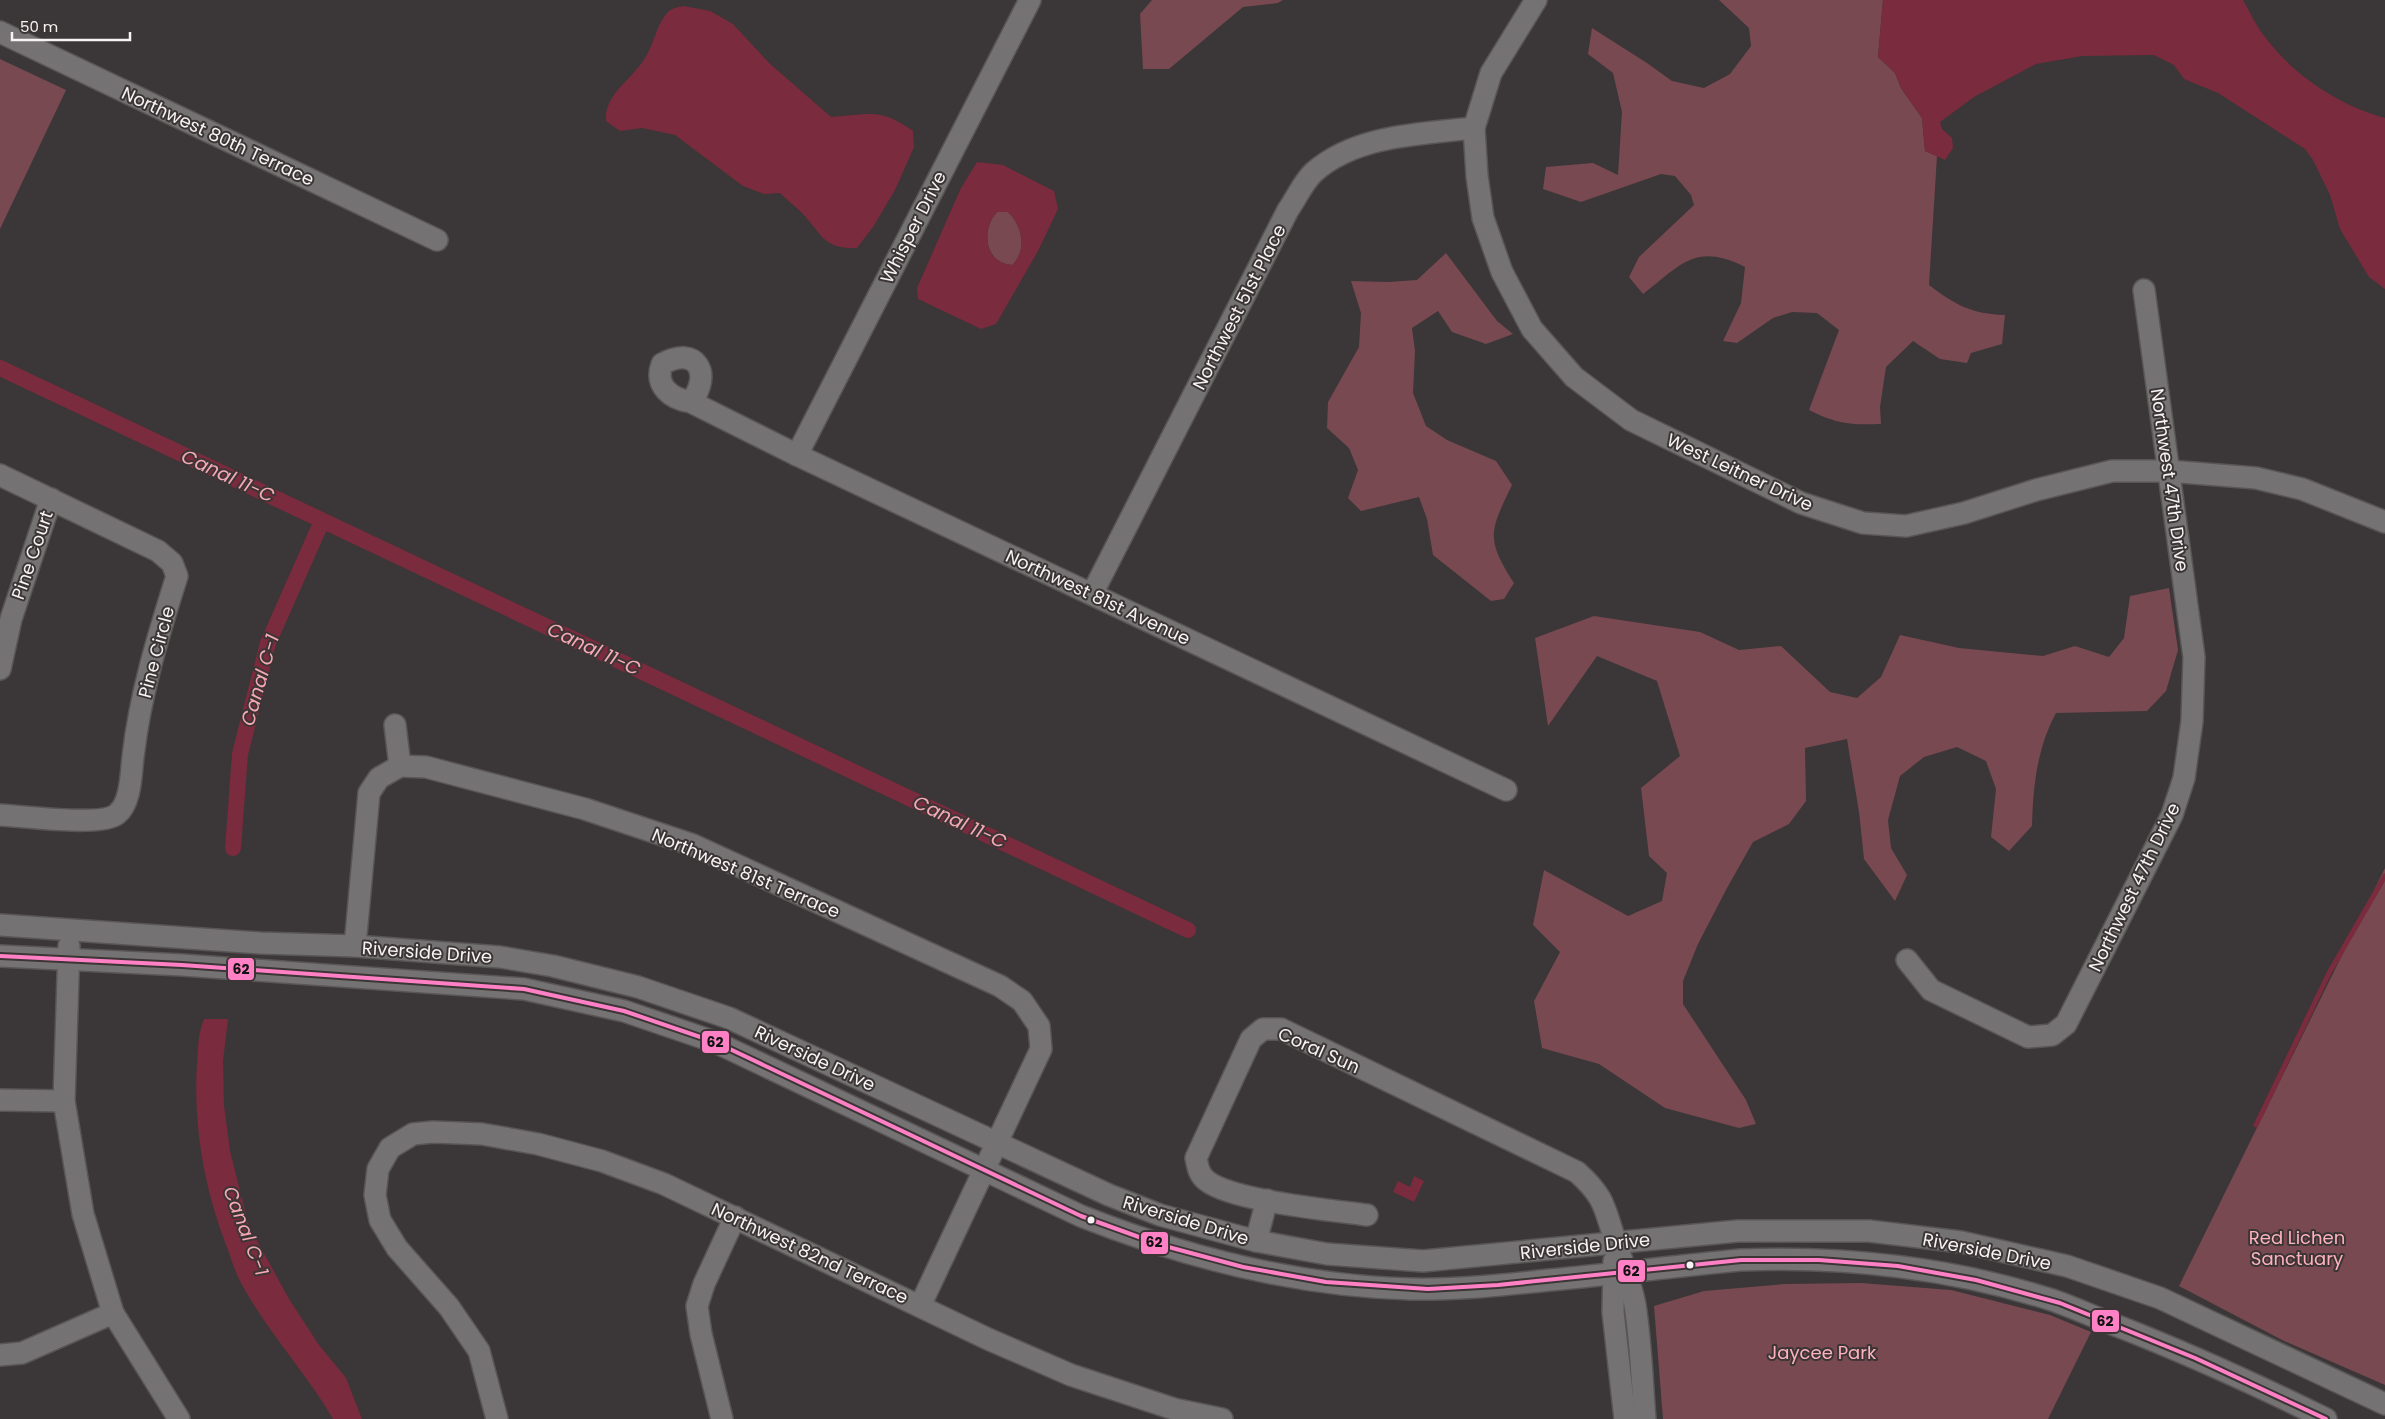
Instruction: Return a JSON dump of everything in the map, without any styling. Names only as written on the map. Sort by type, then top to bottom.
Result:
[{"type":"street","name":"Whisper Drive","points":[[797,455],[1030,0]]},
{"type":"street","name":"West Leitner Drive","points":[[1536,0],[1491,73],[1474,128],[1476,176],[1483,218],[1502,272],[1532,329],[1574,377],[1631,420],[1801,503],[1863,523],[1906,526],[1964,513],[2036,490],[2112,471],[2168,471],[2256,478],[2302,489],[2385,522]]},
{"type":"street","name":"Northwest 80th Terrace","points":[[0,32],[437,240]]},
{"type":"street","name":"Northwest 51st Place","points":[[1092,594],[1288,210],[1313,173],[1346,151],[1373,143],[1395,137],[1474,128]]},
{"type":"street","name":"Northwest 47th Drive","points":[[1907,960],[1931,990],[2028,1037],[2052,1035],[2066,1024],[2172,815],[2184,778],[2192,721],[2194,657],[2144,290]]},
{"type":"street","name":"Northwest 81st Avenue","points":[[691,402],[797,455],[1506,790]]},
{"type":"street","name":"Pine Circle","points":[[0,475],[158,551],[172,562],[177,576],[147,674],[134,746],[128,795],[117,814],[98,821],[0,815]]},
{"type":"street","name":"Pine Court","points":[[0,669],[11,619],[51,499]]},
{"type":"street","points":[[355,946],[369,793],[378,778],[400,766],[395,725]]},
{"type":"street","name":"Northwest 81st Terrace","points":[[400,766],[426,767],[585,809],[693,845],[1000,986],[1022,1001],[1039,1026],[1041,1049],[998,1144]]},
{"type":"street","name":"Riverside Drive","points":[[0,925],[355,946],[500,957],[553,966],[638,987],[729,1018],[1109,1195],[1160,1215],[1256,1242],[1327,1254],[1423,1261],[1616,1244],[1738,1230],[1810,1229],[1869,1231],[1961,1242],[2067,1266],[2160,1298],[2385,1404]]},
{"type":"street","points":[[70,930],[64,1102],[83,1214],[113,1312],[178,1419]]},
{"type":"street","name":"Riverside Drive","points":[[0,956],[69,961],[182,965],[524,990],[624,1011],[715,1042],[1081,1216],[1139,1239],[1272,1275],[1356,1286],[1412,1289],[1470,1287],[1741,1260],[1782,1258],[1861,1263],[1954,1275],[2061,1304],[2174,1348],[2326,1419]]},
{"type":"street","name":"Coral Sun","points":[[1367,1215],[1267,1200],[1222,1190],[1208,1182],[1198,1172],[1196,1158],[1252,1039],[1263,1029],[1281,1029],[1577,1172],[1594,1188],[1606,1208],[1616,1244]]},
{"type":"street","points":[[0,1100],[64,1102]]},
{"type":"street","name":"Northwest 82nd Terrace","points":[[497,1419],[479,1351],[449,1308],[398,1248],[380,1220],[375,1194],[378,1169],[390,1148],[413,1134],[432,1132],[482,1134],[538,1144],[602,1161],[664,1184],[988,1339],[1071,1374],[1173,1414],[1222,1419]]},
{"type":"street","points":[[920,1306],[998,1144]]},
{"type":"street","points":[[1256,1242],[1267,1200]]},
{"type":"street","points":[[722,1419],[701,1334],[697,1306],[704,1284],[735,1217]]},
{"type":"street","points":[[1616,1244],[1620,1273],[1635,1305],[1645,1419]]},
{"type":"street","points":[[1620,1273],[1613,1312],[1625,1419]]},
{"type":"street","points":[[0,1355],[22,1353],[113,1312]]},
{"type":"green space","points":[[1152,0],[1283,0],[1278,3],[1243,7],[1169,69],[1143,69],[1140,14]]},
{"type":"green space","points":[[1719,0],[1883,0],[1878,57],[1895,73],[1901,88],[1922,118],[1925,151],[1937,156],[1929,285],[1964,307],[1983,313],[2005,315],[2002,344],[1971,353],[1967,363],[1940,359],[1913,341],[1886,367],[1880,407],[1881,424],[1844,423],[1809,410],[1839,330],[1817,313],[1792,312],[1773,318],[1737,343],[1723,341],[1741,303],[1745,267],[1728,260],[1701,257],[1679,266],[1643,294],[1629,277],[1639,257],[1694,205],[1691,195],[1675,176],[1661,174],[1581,202],[1543,189],[1546,167],[1593,163],[1618,175],[1622,112],[1613,73],[1588,54],[1592,28],[1672,81],[1704,88],[1730,74],[1751,46],[1749,28]]},
{"type":"green space","points":[[0,59],[66,90],[0,229]]},
{"type":"green space","points":[[997,212],[1008,212],[1013,217],[1020,231],[1020,252],[1012,265],[1003,263],[996,258],[988,244],[989,227]]},
{"type":"green space","points":[[1446,253],[1497,321],[1513,334],[1486,344],[1452,332],[1438,311],[1412,328],[1415,351],[1413,393],[1426,426],[1447,440],[1496,461],[1512,485],[1499,513],[1494,534],[1498,555],[1514,583],[1504,599],[1491,601],[1433,555],[1427,519],[1419,497],[1361,511],[1348,498],[1358,470],[1349,448],[1327,428],[1328,402],[1359,347],[1361,313],[1351,281],[1388,282],[1417,280]]},
{"type":"green space","points":[[2169,588],[2178,650],[2166,691],[2147,711],[2056,713],[2044,740],[2037,768],[2032,826],[2009,851],[1991,837],[1996,789],[1986,761],[1957,747],[1924,757],[1900,776],[1888,820],[1891,848],[1907,875],[1895,901],[1864,859],[1859,812],[1847,739],[1805,748],[1806,801],[1789,824],[1753,842],[1698,944],[1683,981],[1683,1004],[1746,1100],[1756,1124],[1739,1128],[1665,1108],[1599,1064],[1542,1048],[1534,1001],[1560,952],[1533,925],[1544,870],[1628,916],[1662,901],[1667,873],[1649,856],[1641,788],[1680,756],[1657,681],[1597,656],[1548,726],[1535,638],[1594,616],[1700,632],[1739,650],[1781,646],[1830,692],[1857,698],[1881,677],[1900,635],[1959,648],[2043,656],[2075,646],[2109,657],[2124,638],[2130,596]]},
{"type":"green space","name":"Red Lichen Sanctuary","points":[[2385,868],[2385,1385],[2284,1341],[2179,1286]]},
{"type":"green space","name":"Jaycee Park","points":[[1861,1283],[1951,1290],[2050,1315],[2091,1332],[2048,1419],[1663,1419],[1654,1306],[1704,1291],[1785,1284]]},
{"type":"water","points":[[1883,0],[2243,0],[2265,37],[2304,76],[2334,97],[2385,118],[2385,289],[2369,277],[2340,229],[2330,195],[2313,160],[2305,149],[2218,93],[2184,79],[2174,65],[2154,55],[2082,56],[2036,64],[1974,97],[1940,122],[1942,129],[1952,138],[1953,148],[1945,160],[1925,151],[1922,118],[1901,88],[1895,73],[1878,57]]},
{"type":"water","points":[[684,6],[710,11],[733,24],[769,63],[831,117],[865,114],[882,115],[901,123],[913,131],[914,147],[895,190],[873,227],[857,248],[837,246],[825,240],[803,214],[780,193],[764,194],[743,186],[675,135],[642,128],[620,131],[606,121],[609,103],[647,55],[663,18],[671,10]]},
{"type":"water","points":[[977,162],[1003,165],[1054,191],[1058,209],[1038,251],[996,324],[981,329],[918,299],[917,288],[961,188]],"holes":[[[997,212],[1008,212],[1017,224],[1021,238],[1020,252],[1012,265],[1003,263],[996,258],[991,252],[987,236],[992,219]]]},
{"type":"water","points":[[204,1019],[228,1019],[223,1061],[224,1105],[230,1151],[249,1226],[289,1299],[319,1345],[346,1378],[362,1419],[333,1419],[250,1299],[236,1272],[218,1223],[206,1179],[199,1133],[196,1087],[197,1063],[199,1035]]},
{"type":"water","points":[[1414,1176],[1424,1181],[1414,1202],[1393,1192],[1398,1181],[1410,1187]]},
{"type":"waterway","name":"Canal 11-C","points":[[0,368],[1188,930]]},
{"type":"waterway","name":"Canal C-1","points":[[233,848],[240,754],[268,643],[322,521]]},
{"type":"waterway","points":[[2256,1125],[2329,973],[2385,876]]},
{"type":"transit line","name":"62","points":[[0,956],[182,965],[524,989],[624,1011],[715,1042],[1081,1216],[1161,1245],[1243,1267],[1326,1282],[1428,1289],[1498,1285],[1741,1260],[1819,1260],[1898,1266],[1976,1280],[2060,1303],[2195,1358],[2326,1419]]}]
